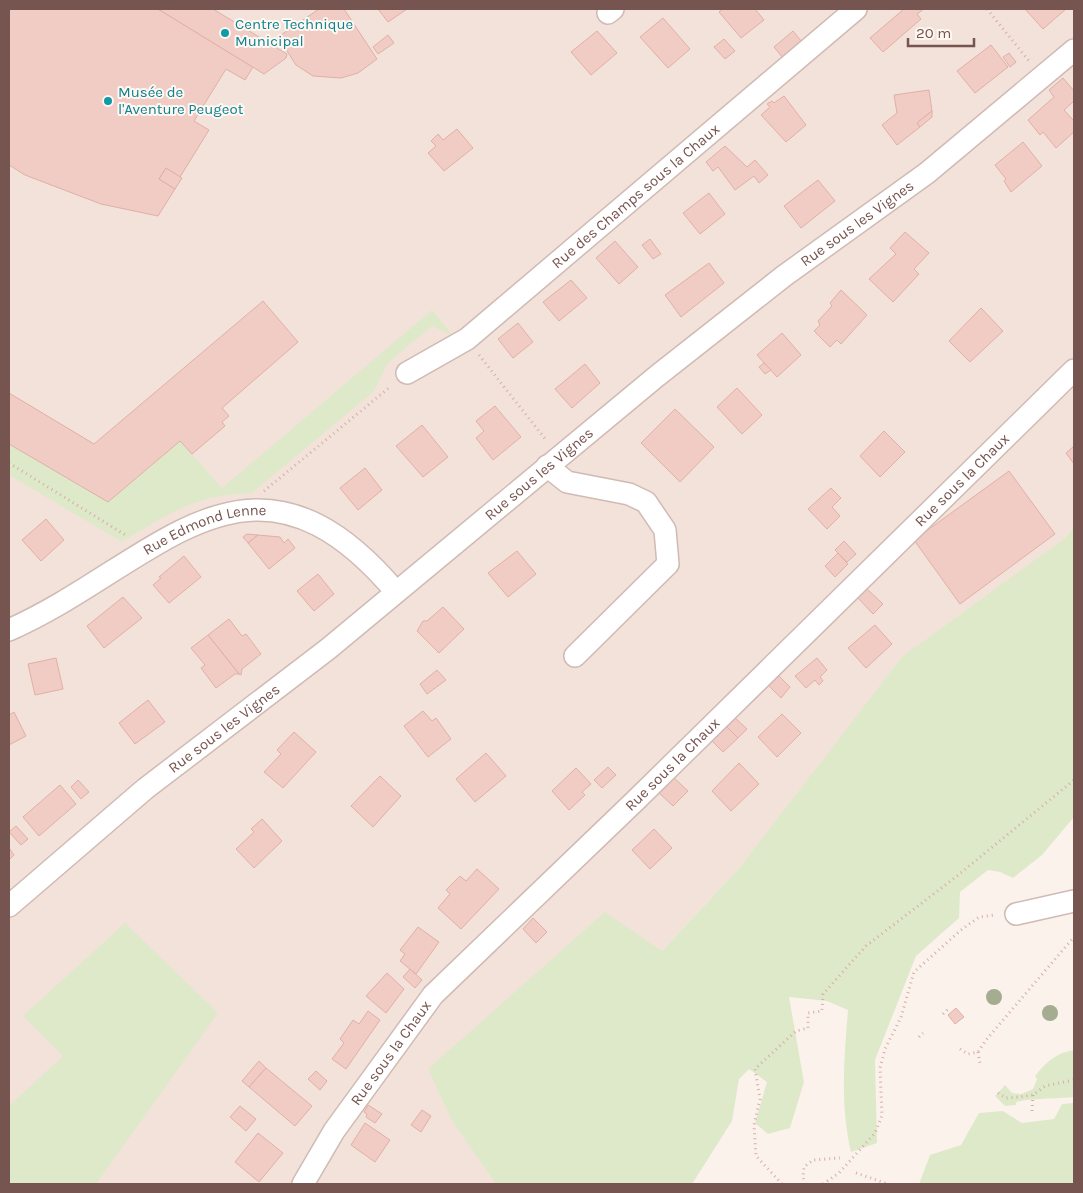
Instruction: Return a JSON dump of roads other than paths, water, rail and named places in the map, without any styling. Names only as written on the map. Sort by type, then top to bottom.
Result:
[{"type":"street","name":"Rue des Champs sous la Chaux","points":[[407,373],[467,339],[856,9]]},
{"type":"street","name":"Rue sous les Vignes","points":[[9,906],[145,789],[328,649],[657,376],[777,282],[927,173],[1074,50]]},
{"type":"street","name":"Rue sous la Chaux","points":[[303,1184],[334,1131],[433,995],[642,794],[1074,370]]},
{"type":"street","points":[[553,461],[568,482],[629,494],[646,502],[665,530],[668,564],[575,656]]},
{"type":"street","name":"Rue Edmond Lenne","points":[[9,630],[34,619],[172,534],[210,517],[241,511],[278,510],[322,526],[345,541],[396,592]]},
{"type":"street","points":[[1016,914],[1074,901]]},
{"type":"place","name":"Centre Technique Municipal","points":[[225,33]]},
{"type":"place","name":"Musée de l'Aventure Peugeot","points":[[108,101]]}]
